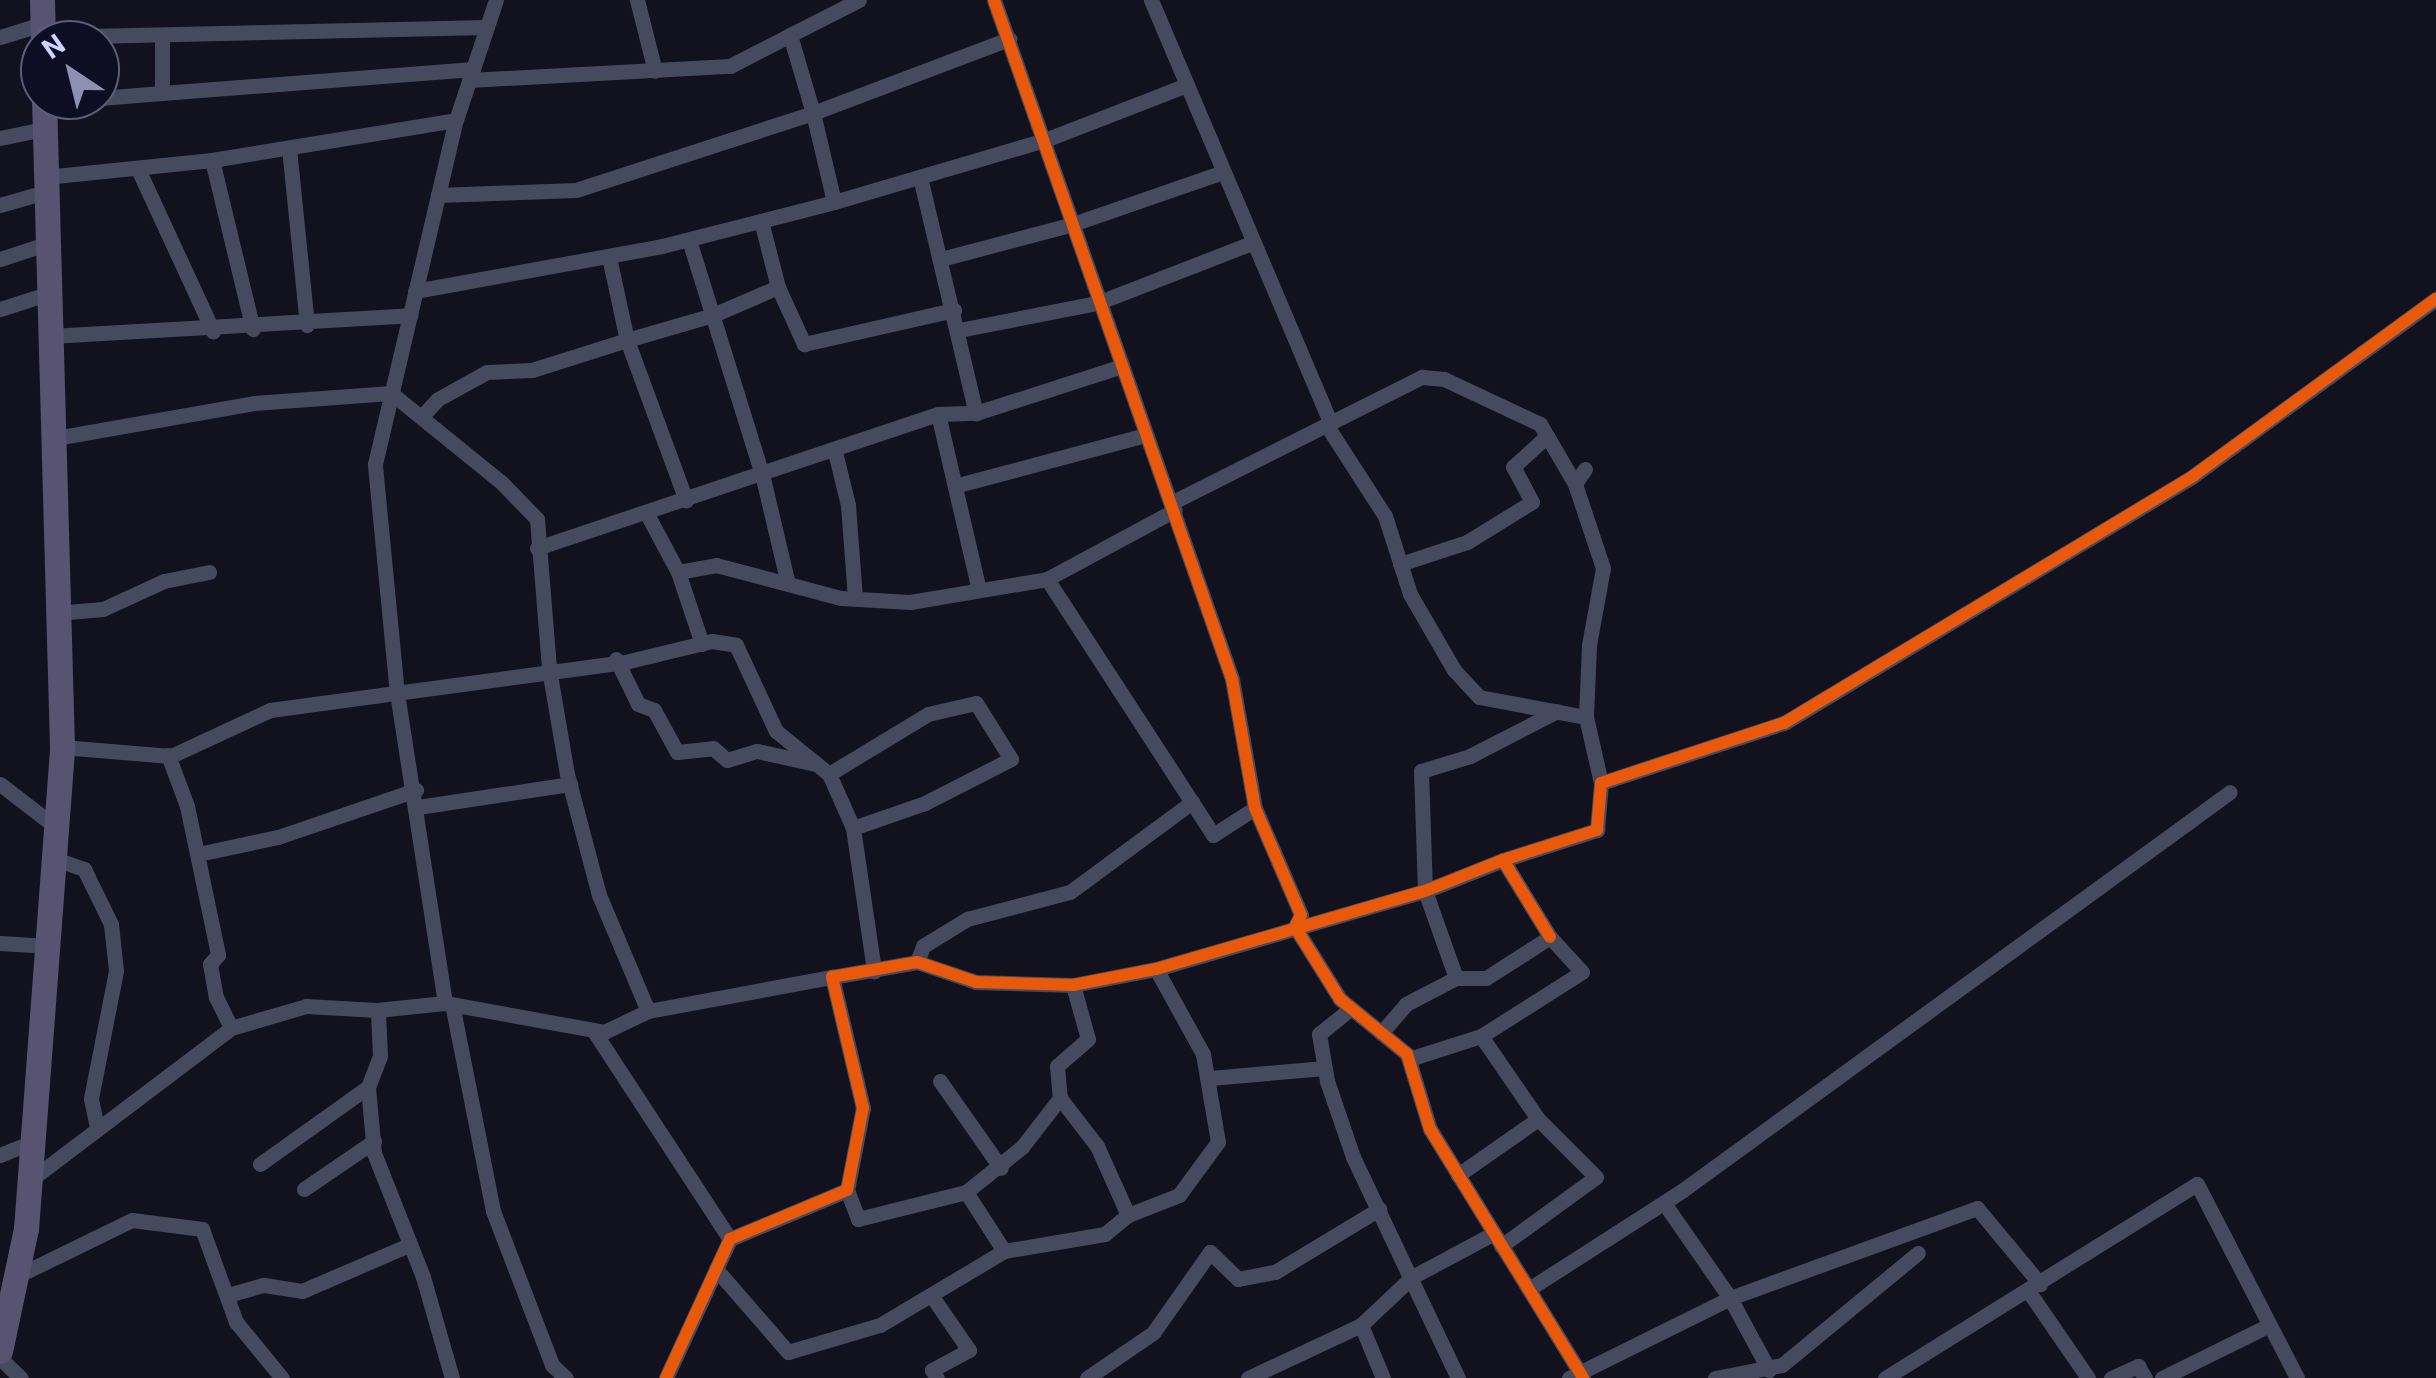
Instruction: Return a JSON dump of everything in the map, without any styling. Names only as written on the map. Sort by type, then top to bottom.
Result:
[{"type":"main road","points":[[0,1354],[30,1181],[55,858],[52,824],[62,747],[50,439],[44,120]]},
{"type":"street","points":[[496,0],[456,120],[375,464],[397,694],[449,1006],[493,1211],[552,1365],[566,1378]]},
{"type":"street","points":[[638,0],[655,71]]},
{"type":"street","points":[[120,96],[471,74],[730,66],[858,0]]},
{"type":"street","points":[[994,0],[1097,303],[1174,506],[1232,679],[1255,808],[1300,915],[1295,927]]},
{"type":"street","points":[[1151,0],[1329,425],[1385,516],[1400,564],[1454,670],[1479,697],[1586,717]]},
{"type":"street","points":[[120,34],[162,39],[487,27]]},
{"type":"street","points":[[790,36],[834,202]]},
{"type":"street","points":[[162,39],[162,92]]},
{"type":"street","points":[[438,195],[576,190],[813,113],[1009,40]]},
{"type":"street","points":[[416,290],[609,257],[834,202],[1041,140],[1187,85]]},
{"type":"street","points":[[0,205],[45,184],[456,120]]},
{"type":"street","points":[[0,138],[44,129]]},
{"type":"street","points":[[289,148],[307,325]]},
{"type":"street","points":[[212,160],[253,328]]},
{"type":"street","points":[[138,169],[213,331]]},
{"type":"street","points":[[941,259],[1070,224],[1224,172]]},
{"type":"street","points":[[920,177],[976,412]]},
{"type":"street","points":[[761,220],[778,287],[804,344],[954,310]]},
{"type":"street","points":[[688,240],[762,474],[788,584]]},
{"type":"street","points":[[959,330],[1097,303],[1254,242]]},
{"type":"street","points":[[0,259],[46,244]]},
{"type":"street","points":[[609,257],[627,340],[686,500]]},
{"type":"street","points":[[423,415],[438,398],[487,372],[532,370],[712,315],[778,287]]},
{"type":"street","points":[[0,309],[47,294]]},
{"type":"street","points":[[1601,783],[1784,723],[2193,476],[2436,299]]},
{"type":"street","points":[[50,336],[213,331],[410,314]]},
{"type":"street","points":[[537,548],[835,452],[938,414],[976,412],[1120,367]]},
{"type":"street","points":[[30,1181],[231,1028],[306,1006],[378,1011],[449,1006],[604,1032],[648,1010],[917,962],[976,982],[1073,985],[1156,969],[1424,890],[1597,830],[1601,783],[1586,717],[1603,568],[1575,484],[1540,424],[1444,379],[1422,377],[1174,506],[1048,579],[910,602],[855,598],[716,565],[678,572]]},
{"type":"street","points":[[50,439],[254,402],[391,393],[423,415],[537,519],[548,669],[570,784],[599,895],[648,1010]]},
{"type":"street","points":[[938,414],[958,485],[979,590]]},
{"type":"street","points":[[958,485],[1146,435]]},
{"type":"street","points":[[1400,564],[1467,542],[1532,502],[1513,467],[1547,436]]},
{"type":"street","points":[[835,452],[848,505],[855,598]]},
{"type":"street","points":[[1575,484],[1584,469]]},
{"type":"street","points":[[647,514],[678,572],[702,644]]},
{"type":"street","points":[[56,614],[103,609],[164,581],[208,572]]},
{"type":"street","points":[[1048,579],[1214,835],[1255,808]]},
{"type":"street","points":[[62,747],[168,755],[270,710],[397,694],[702,644],[736,645],[776,732],[825,769],[853,828],[874,970]]},
{"type":"street","points":[[616,659],[638,704],[654,710],[677,752],[713,748],[727,760],[757,751],[825,769],[928,714],[976,702],[1011,759],[925,802],[853,828]]},
{"type":"street","points":[[1456,978],[1424,890],[1421,771],[1470,756],[1557,712]]},
{"type":"street","points":[[168,755],[198,854],[218,955],[210,964],[216,997],[231,1028]]},
{"type":"street","points":[[0,784],[52,824]]},
{"type":"street","points":[[418,807],[570,784]]},
{"type":"street","points":[[198,854],[278,837],[416,790]]},
{"type":"street","points":[[1529,1289],[1664,1202],[2230,792]]},
{"type":"street","points":[[917,962],[923,946],[967,920],[1070,892],[1192,802]]},
{"type":"street","points":[[55,858],[84,869],[112,924],[116,971],[90,1099],[97,1128]]},
{"type":"street","points":[[1408,1059],[1481,1036],[1582,972],[1550,937],[1503,860]]},
{"type":"street","points":[[1295,927],[1350,1009],[1408,1059],[1430,1129],[1578,1376],[1730,1298],[1977,1208],[2034,1288],[2088,1378]]},
{"type":"street","points":[[1381,1032],[1406,1004],[1456,978],[1486,978],[1550,937]]},
{"type":"street","points":[[0,943],[49,946]]},
{"type":"street","points":[[716,1269],[788,1352],[880,1325],[1004,1251],[1105,1234],[1128,1214],[1179,1195],[1218,1142],[1210,1078],[1156,969]]},
{"type":"street","points":[[832,977],[863,1108],[847,1190],[858,1219],[966,1192],[1000,1168],[1060,1098]]},
{"type":"street","points":[[1073,985],[1088,1039],[1057,1066],[1060,1098],[1097,1146],[1128,1214]]},
{"type":"street","points":[[1350,1009],[1319,1034],[1325,1068],[1352,1157],[1458,1378]]},
{"type":"street","points":[[378,1011],[380,1056],[368,1087],[374,1141],[452,1378]]},
{"type":"street","points":[[594,1030],[730,1239]]},
{"type":"street","points":[[1248,1378],[1361,1325],[1412,1277],[1498,1240],[1596,1177],[1538,1119],[1481,1036]]},
{"type":"street","points":[[1210,1078],[1325,1068]]},
{"type":"street","points":[[940,1081],[1000,1168]]},
{"type":"street","points":[[260,1164],[368,1087]]},
{"type":"street","points":[[1458,1175],[1538,1119]]},
{"type":"street","points":[[0,1155],[34,1141]]},
{"type":"street","points":[[304,1188],[374,1141]]},
{"type":"street","points":[[1886,1378],[2197,1184],[2296,1378]]},
{"type":"street","points":[[666,1378],[730,1239],[847,1190]]},
{"type":"street","points":[[966,1192],[1004,1251]]},
{"type":"street","points":[[1664,1202],[1730,1298],[1769,1370]]},
{"type":"street","points":[[1087,1378],[1153,1333],[1210,1252],[1238,1280],[1275,1272],[1379,1209]]},
{"type":"street","points":[[15,1277],[132,1220],[159,1219],[202,1229],[236,1322],[282,1378]]},
{"type":"street","points":[[228,1294],[264,1285],[302,1291],[409,1246]]},
{"type":"street","points":[[1715,1378],[1769,1370],[1918,1253]]},
{"type":"street","points":[[931,1295],[969,1350],[932,1370],[937,1378]]},
{"type":"street","points":[[1361,1325],[1383,1378]]},
{"type":"street","points":[[2162,1378],[2267,1326]]},
{"type":"street","points":[[0,1354],[21,1378]]},
{"type":"street","points":[[2111,1378],[2138,1366],[2145,1378]]},
{"type":"cycle path","points":[[994,0],[1232,679],[1255,808],[1301,915],[1295,927],[1340,999],[1407,1054],[1430,1129],[1583,1378]]},
{"type":"cycle path","points":[[1503,860],[1597,830],[1601,783],[1784,723],[2193,476],[2436,299]]},
{"type":"cycle path","points":[[666,1378],[730,1239],[847,1190],[863,1108],[832,977],[917,962],[976,982],[1073,985],[1156,969],[1425,891],[1503,860],[1550,937]]}]
